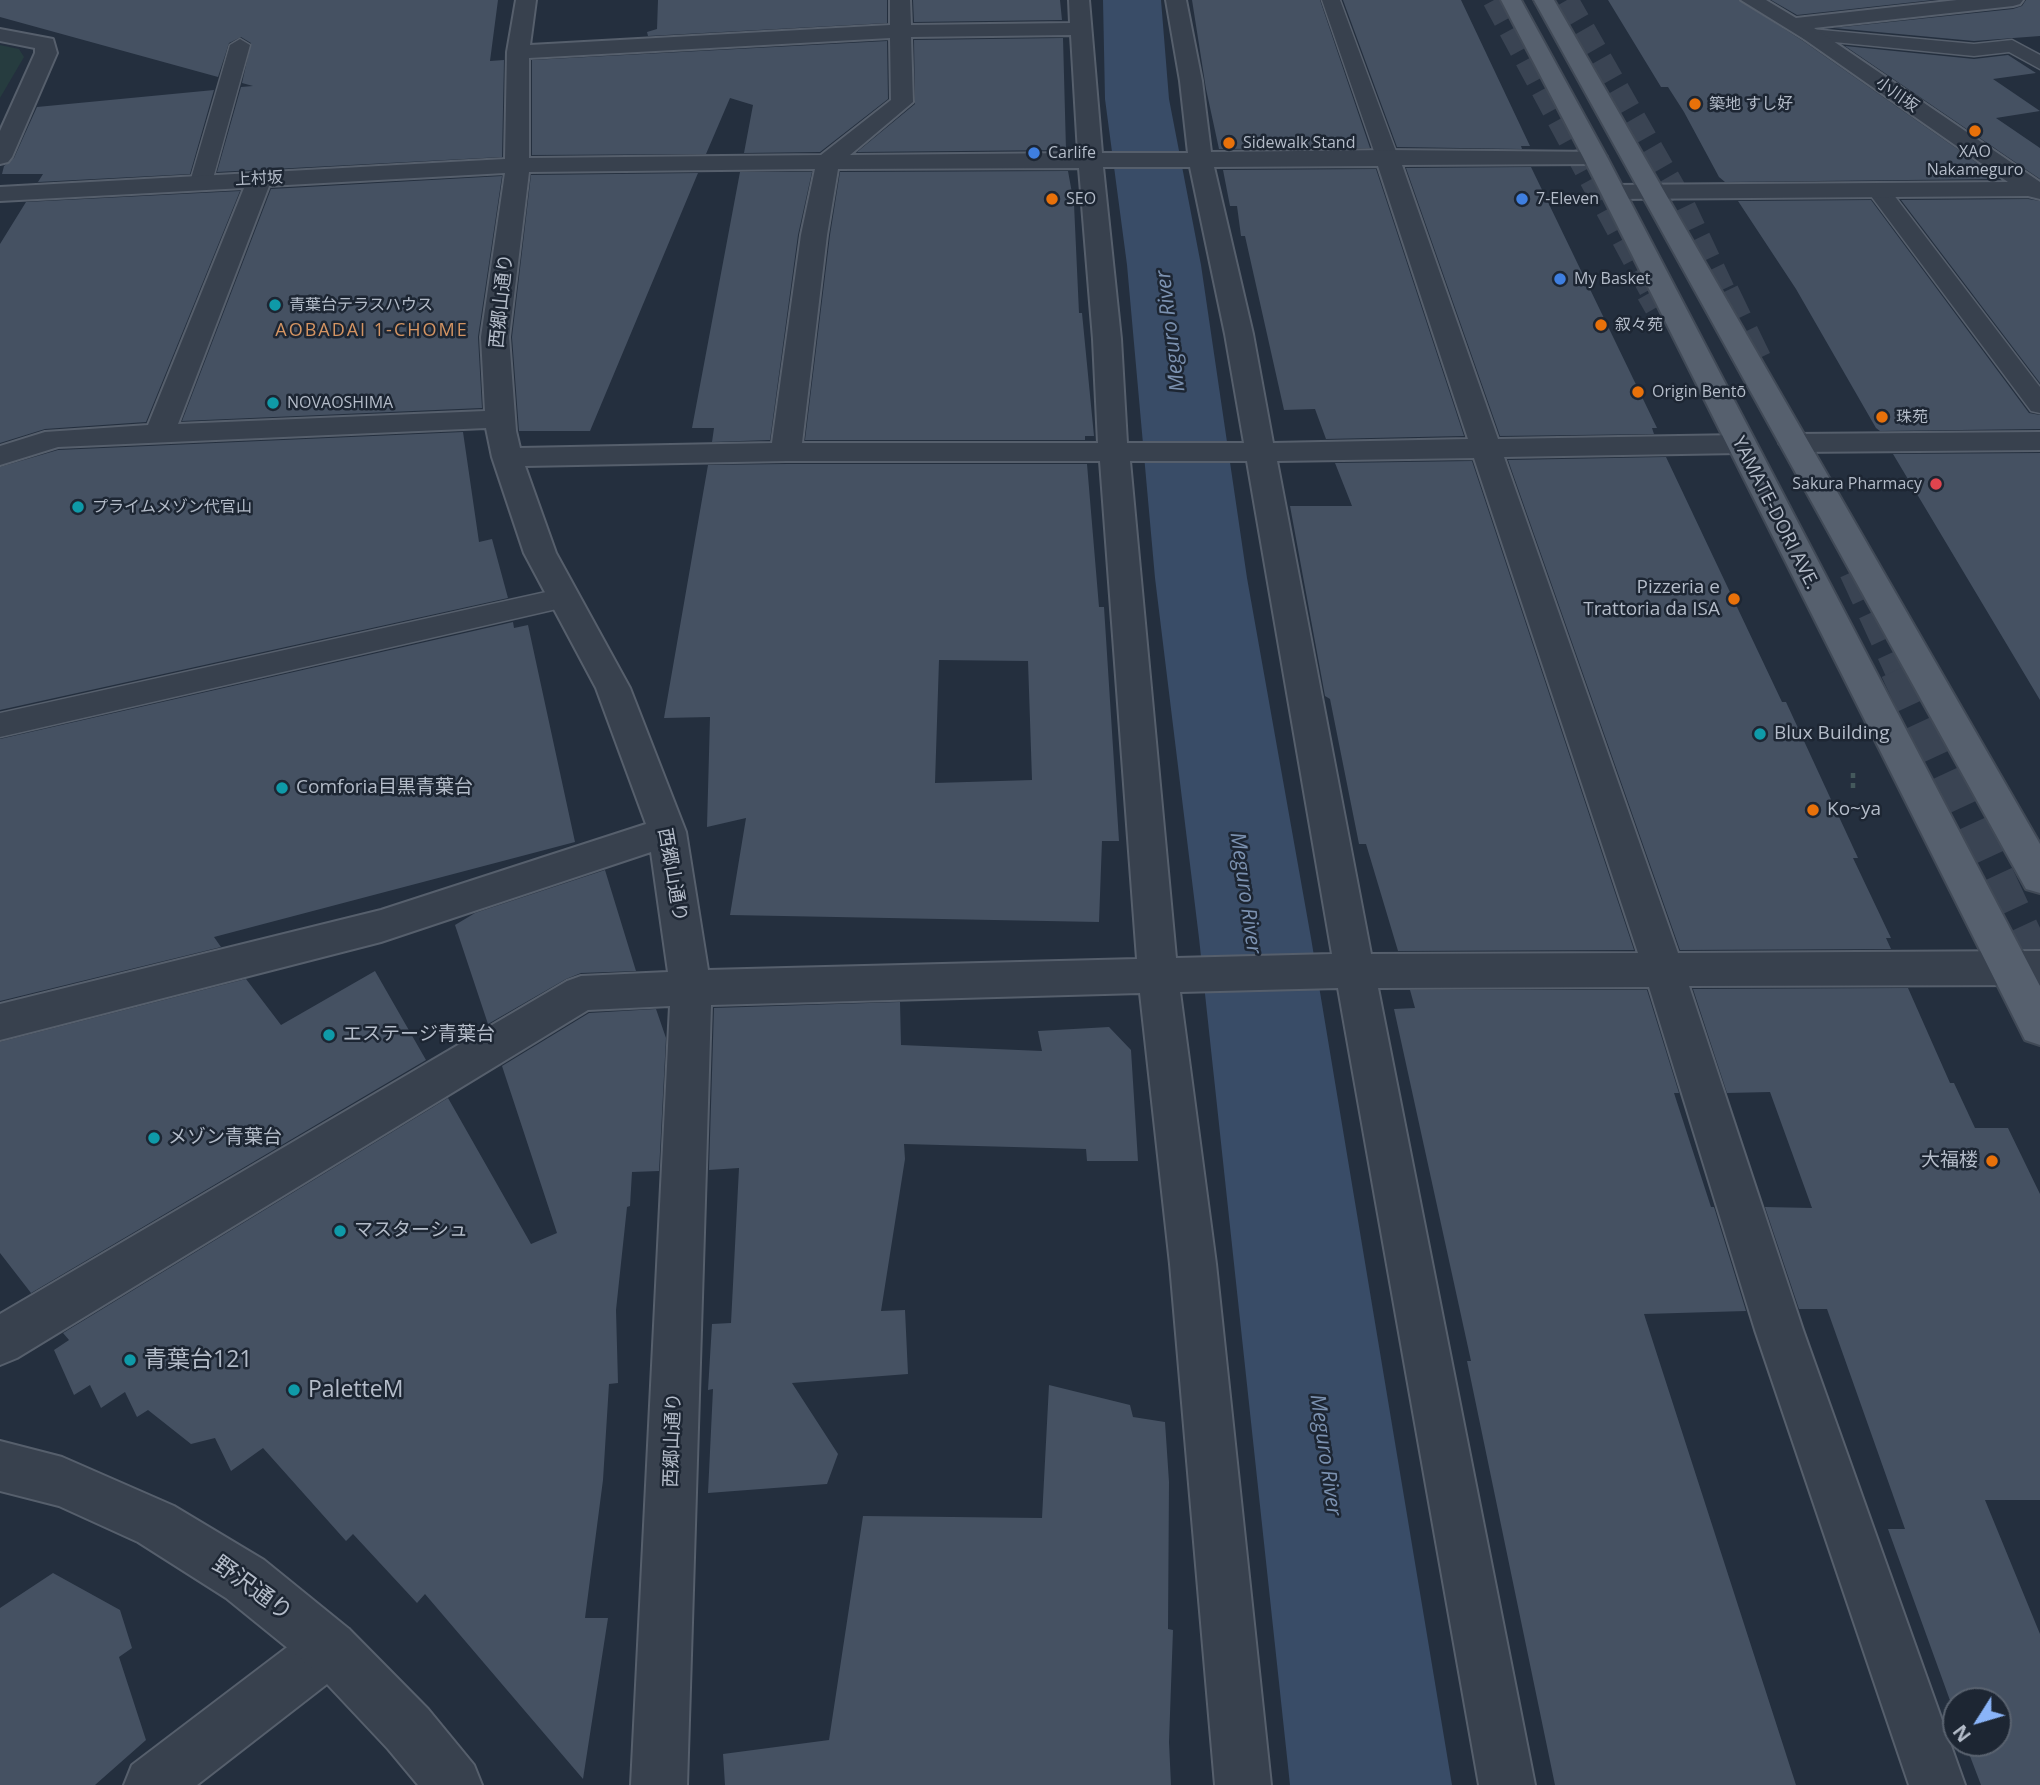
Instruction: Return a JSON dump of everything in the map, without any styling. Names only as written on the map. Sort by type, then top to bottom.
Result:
[{"type":"main road","name":"YAMATE-DORI AVE.","points":[[1511,0],[1595,157],[1740,444],[2024,968],[2040,1027]]},
{"type":"main road","points":[[1544,0],[2040,878]]},
{"type":"street","name":"西郷山通り","points":[[526,0],[518,51],[518,165],[495,337],[500,419],[506,457],[540,553],[613,688],[667,832],[691,988],[659,1785]]},
{"type":"street","points":[[786,452],[814,234],[828,161],[902,102],[900,0]]},
{"type":"street","points":[[1080,0],[1099,160],[1096,237],[1122,464],[1171,975],[1192,1264],[1243,1785]]},
{"type":"street","points":[[1176,0],[1191,81],[1193,159],[1239,334],[1250,452],[1341,972],[1507,1785]]},
{"type":"street","name":"小川坂","points":[[1751,0],[1802,30],[2037,191]]},
{"type":"street","points":[[1802,30],[2013,0]]},
{"type":"street","points":[[518,51],[902,31],[1082,29]]},
{"type":"street","points":[[0,35],[45,44],[46,53],[0,157]]},
{"type":"street","points":[[1387,157],[1664,971],[1779,1330],[1937,1785]]},
{"type":"street","name":"上村坂","points":[[0,194],[518,165],[1595,157]]},
{"type":"street","points":[[160,432],[260,179]]},
{"type":"street","points":[[1613,192],[2037,191]]},
{"type":"street","points":[[0,456],[55,438],[500,419]]},
{"type":"street","points":[[1794,443],[2040,441]]},
{"type":"street","points":[[506,457],[786,452],[1122,464],[1250,452],[1740,444]]},
{"type":"street","points":[[0,1022],[381,926],[667,832]]},
{"type":"street","points":[[0,1341],[581,993],[1341,972],[2024,968]]},
{"type":"street","name":"野沢通り","points":[[0,1466],[62,1482],[156,1524],[245,1579],[330,1648],[408,1728],[454,1785]]},
{"type":"street","points":[[152,1785],[330,1648]]},
{"type":"lane","points":[[1331,0],[1387,157]]},
{"type":"lane","points":[[1802,30],[1973,50],[2012,46],[2040,63]]},
{"type":"lane","points":[[201,182],[240,45]]},
{"type":"lane","points":[[1880,191],[2040,405]]},
{"type":"lane","points":[[0,725],[564,598]]},
{"type":"green space","points":[[0,45],[19,49],[24,57],[0,98]]},
{"type":"building","points":[[0,0],[498,0],[490,61],[504,60],[502,157],[217,172],[241,87],[253,86],[242,83],[251,43],[241,37],[229,43],[218,77],[0,17]]},
{"type":"building","points":[[658,0],[887,0],[887,23],[648,36],[647,32],[657,29]]},
{"type":"building","points":[[913,0],[1060,0],[1062,20],[914,22]]},
{"type":"building","points":[[1192,0],[1320,0],[1370,148],[1219,149]]},
{"type":"building","points":[[1343,0],[1461,0],[1530,146],[1521,146],[1522,149],[1397,147]]},
{"type":"building","points":[[1608,0],[1739,0],[1803,41],[2000,179],[1725,182],[1719,177],[1668,87],[1661,87]]},
{"type":"building","points":[[1771,0],[1933,0],[1797,15]]},
{"type":"building","points":[[2026,0],[2040,0],[2040,36],[1974,41],[1834,28],[2013,9],[2022,6]]},
{"type":"building","points":[[1063,38],[1066,150],[857,152],[915,104],[914,40]]},
{"type":"building","points":[[887,41],[888,99],[820,152],[744,153],[753,105],[730,98],[706,154],[532,155],[532,60]]},
{"type":"building","points":[[1845,46],[1974,59],[2008,55],[2036,73],[1993,79],[2040,111],[1996,118],[2040,148],[2040,179]]},
{"type":"building","points":[[214,90],[190,174],[38,182],[43,174],[2,174],[4,166],[14,158],[37,107]]},
{"type":"building","points":[[1531,167],[1657,428],[1652,428],[1654,434],[1500,436],[1406,168]]},
{"type":"building","points":[[1376,169],[1464,436],[1326,439],[1315,409],[1284,410],[1245,236],[1241,236],[1237,206],[1230,206],[1223,170]]},
{"type":"building","points":[[1068,171],[1074,204],[1079,313],[1082,313],[1094,436],[1085,436],[1085,440],[805,440],[840,172]]},
{"type":"building","points":[[740,172],[812,172],[798,235],[770,440],[712,442],[714,428],[692,428]]},
{"type":"building","points":[[698,173],[590,431],[519,431],[512,337],[531,175]]},
{"type":"building","points":[[502,176],[478,337],[482,408],[182,421],[271,189]]},
{"type":"building","points":[[240,191],[146,422],[45,429],[0,443],[0,244],[26,202]]},
{"type":"building","points":[[1871,200],[2029,413],[2040,415],[2040,429],[1880,431],[1876,428],[1796,289],[1738,201]]},
{"type":"building","points":[[1901,200],[2040,201],[2040,383]]},
{"type":"building","points":[[463,432],[479,542],[492,539],[508,598],[0,710],[0,467],[58,450]]},
{"type":"building","points":[[2040,453],[2040,700],[1893,454]]},
{"type":"building","points":[[1666,457],[1782,702],[1786,702],[1858,858],[1853,858],[1891,938],[1886,938],[1891,949],[1680,950],[1508,460]]},
{"type":"building","points":[[1472,461],[1634,950],[1398,951],[1366,844],[1359,844],[1330,699],[1325,696],[1290,506],[1352,506],[1335,463]]},
{"type":"building","points":[[1087,464],[1099,607],[1104,607],[1119,841],[1102,841],[1099,922],[730,915],[746,818],[707,827],[710,717],[664,718],[708,465]],"holes":[[[939,660],[1028,661],[1032,780],[935,783]]]},
{"type":"building","name":"Comforia目黒青葉台","points":[[513,622],[514,628],[528,625],[575,842],[214,937],[221,947],[0,1001],[0,739]]},
{"type":"building","points":[[605,870],[636,971],[581,973],[488,1024],[455,925],[475,913]]},
{"type":"building","points":[[375,971],[426,1060],[31,1293],[0,1253],[0,1042],[246,979],[281,1025]]},
{"type":"building","points":[[1908,988],[1950,1083],[1954,1083],[1975,1128],[2008,1128],[2040,1194],[2040,1500],[1985,1500],[2040,1634],[2040,1785],[1981,1785],[1970,1757],[2012,1757],[2012,1687],[1945,1687],[1888,1529],[1905,1529],[1827,1309],[1799,1309],[1765,1207],[1812,1208],[1770,1092],[1727,1093],[1693,989]]},
{"type":"building","points":[[1410,990],[1647,990],[1679,1093],[1674,1093],[1711,1207],[1714,1207],[1746,1311],[1644,1314],[1796,1785],[1555,1785],[1467,1361],[1471,1361],[1394,1009],[1415,1008]]},
{"type":"building","points":[[900,1002],[901,1045],[1042,1051],[1038,1031],[1109,1027],[1131,1050],[1138,1161],[1087,1161],[1086,1149],[904,1144],[905,1159],[881,1311],[905,1310],[908,1374],[792,1383],[838,1454],[827,1484],[708,1493],[713,1389],[708,1390],[712,1324],[731,1323],[739,1168],[709,1170],[714,1008]]},
{"type":"building","points":[[656,1009],[666,1038],[659,1171],[632,1172],[630,1206],[627,1207],[616,1310],[618,1383],[609,1384],[603,1480],[585,1618],[608,1618],[583,1779],[425,1594],[417,1603],[353,1534],[346,1541],[263,1448],[231,1471],[215,1438],[191,1444],[148,1410],[137,1417],[125,1392],[101,1408],[90,1385],[74,1395],[54,1350],[69,1340],[63,1333],[448,1098],[531,1244],[557,1233],[502,1066],[589,1013]]},
{"type":"building","points":[[1049,1385],[1130,1405],[1133,1417],[1165,1422],[1169,1482],[1168,1629],[1173,1630],[1169,1742],[1171,1785],[725,1785],[723,1754],[829,1740],[863,1516],[1042,1518]]},
{"type":"building","points":[[53,1573],[120,1610],[132,1648],[119,1657],[146,1740],[95,1785],[0,1785],[0,1608]]},
{"type":"waterway","name":"Meguro River","points":[[1132,0],[1137,99],[1164,265],[1201,578],[1255,938],[1371,1785]]},
{"type":"tunnel","points":[[1494,0],[1652,293]]},
{"type":"tunnel","points":[[1567,0],[1682,202],[1725,293]]},
{"type":"tunnel","points":[[1651,292],[1659,306]]},
{"type":"tunnel","points":[[1724,292],[1760,367]]},
{"type":"tunnel","points":[[1854,571],[1900,671]]},
{"type":"tunnel","points":[[1899,669],[2040,973]]},
{"type":"place","name":"築地 すし好","points":[[1695,104]]},
{"type":"place","name":"XAO Nakameguro","points":[[1975,131]]},
{"type":"place","name":"Sidewalk Stand","points":[[1229,143]]},
{"type":"place","name":"Carlife","points":[[1034,153]]},
{"type":"place","name":"SEO","points":[[1052,199]]},
{"type":"place","name":"7-Eleven","points":[[1522,199]]},
{"type":"place","name":"My Basket","points":[[1560,279]]},
{"type":"place","name":"青葉台テラスハウス","points":[[275,305]]},
{"type":"place","name":"叙々苑","points":[[1601,325]]},
{"type":"place","name":"Origin Bentō","points":[[1638,392]]},
{"type":"place","name":"NOVAOSHIMA","points":[[273,403]]},
{"type":"place","name":"珠苑","points":[[1882,417]]},
{"type":"place","name":"Sakura Pharmacy","points":[[1936,484]]},
{"type":"place","name":"プライムメゾン代官山","points":[[78,507]]},
{"type":"place","name":"Pizzeria e Trattoria da ISA","points":[[1734,599]]},
{"type":"place","name":"Blux Building","points":[[1760,734]]},
{"type":"place","name":"Comforia目黒青葉台","points":[[282,788]]},
{"type":"place","name":"Ko~ya","points":[[1813,810]]},
{"type":"place","name":"エステージ青葉台","points":[[329,1035]]},
{"type":"place","name":"メゾン青葉台","points":[[154,1138]]},
{"type":"place","name":"大福楼","points":[[1992,1161]]},
{"type":"place","name":"マスターシュ","points":[[340,1231]]},
{"type":"place","name":"青葉台121","points":[[130,1360]]},
{"type":"place","name":"PaletteM","points":[[294,1390]]},
{"type":"district","name":"AOBADAI 1-CHOME","points":[[372,331]]}]
